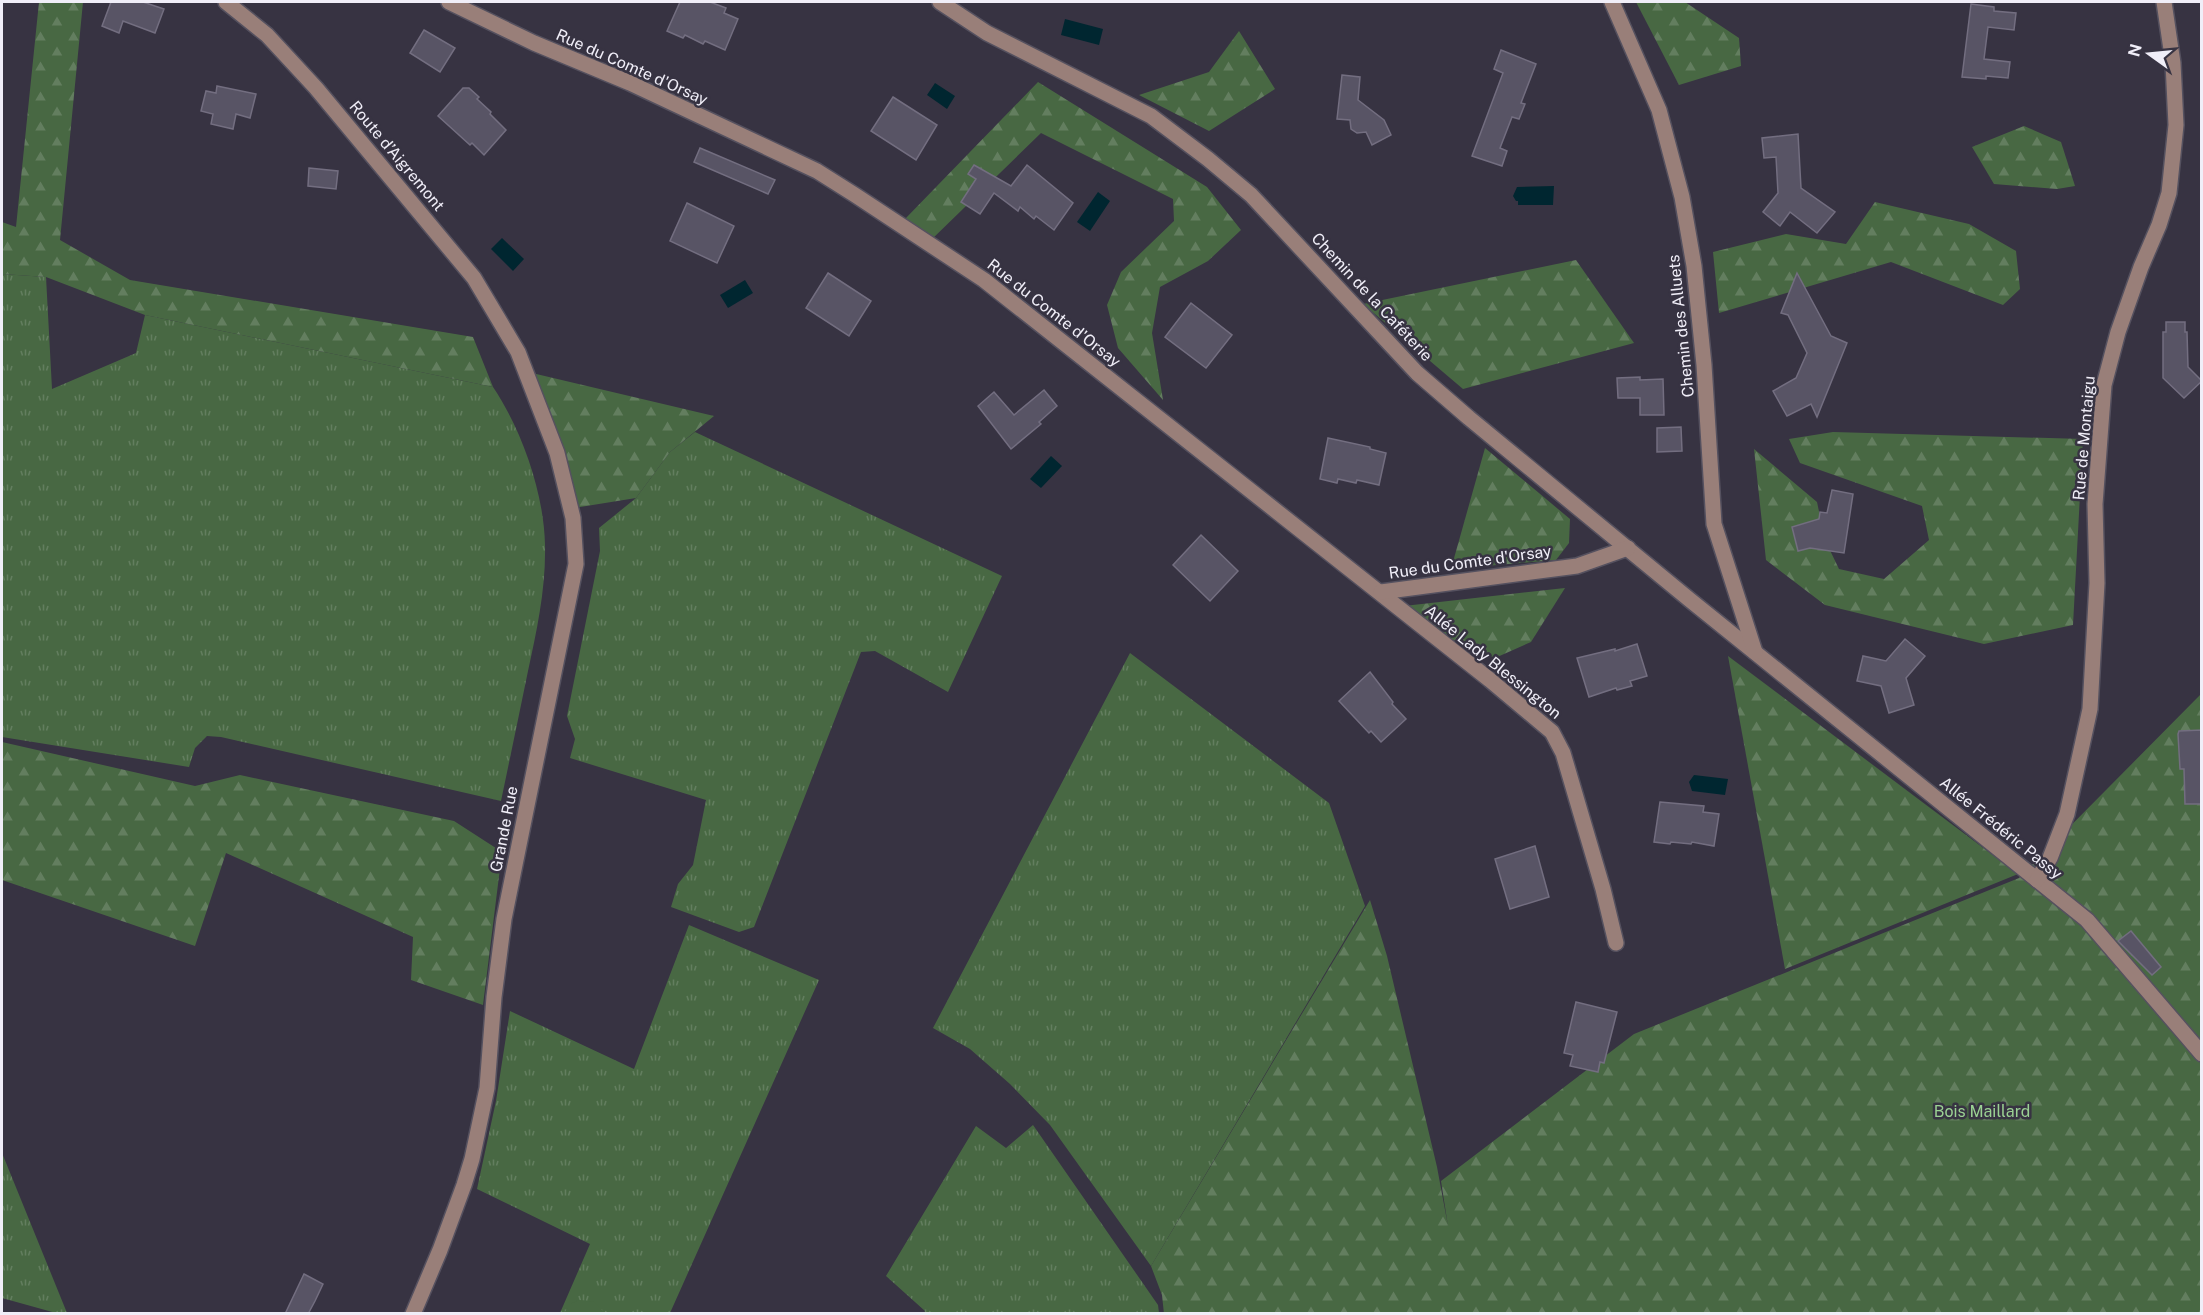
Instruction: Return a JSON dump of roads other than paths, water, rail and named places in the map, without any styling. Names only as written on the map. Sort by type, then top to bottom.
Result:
[{"type":"street","name":"Route d’Aigremont","points":[[226,2],[267,35],[363,143],[474,278],[518,352]]},
{"type":"street","name":"Rue du Comte d'Orsay","points":[[448,2],[534,43],[630,83],[817,171],[855,195],[984,280],[1381,592],[1577,566],[1628,548]]},
{"type":"street","name":"Chemin de la Caféterie","points":[[940,2],[987,33],[1151,116],[1191,144],[1251,195],[1418,373],[1469,418],[1755,652]]},
{"type":"street","name":"Chemin des Alluets","points":[[1612,2],[1659,110],[1682,197],[1694,266],[1704,365],[1714,524],[1755,652]]},
{"type":"street","name":"Rue de Montaigu","points":[[2037,880],[2050,858],[2067,814],[2090,709],[2097,584],[2095,504],[2104,385],[2118,332],[2169,193],[2176,125],[2174,63],[2164,2]]},
{"type":"street","name":"Grande Rue","points":[[413,1314],[440,1250],[472,1159],[487,1088],[504,919],[576,564],[573,518],[557,453],[518,352]]},
{"type":"street","name":"Allée Lady Blessington","points":[[1381,592],[1552,732],[1563,753],[1603,889],[1616,943]]},
{"type":"street","name":"Allée Frédéric Passy","points":[[1755,652],[2087,920],[2202,1054]]},
{"type":"water","points":[[1065,19],[1103,29],[1099,45],[1061,35]]},
{"type":"water","points":[[935,83],[955,96],[947,109],[927,95]]},
{"type":"water","points":[[1554,186],[1553,205],[1518,205],[1518,201],[1513,196],[1517,187]]},
{"type":"water","points":[[1098,192],[1110,201],[1090,231],[1077,222]]},
{"type":"water","points":[[502,238],[524,259],[513,271],[491,249]]},
{"type":"water","points":[[745,280],[753,293],[728,308],[720,295]]},
{"type":"water","points":[[1051,456],[1062,466],[1041,488],[1030,479]]},
{"type":"water","points":[[1694,775],[1728,779],[1725,795],[1692,791],[1689,782]]},
{"type":"park label","name":"Bois Maillard","points":[[1982,1111]]}]
